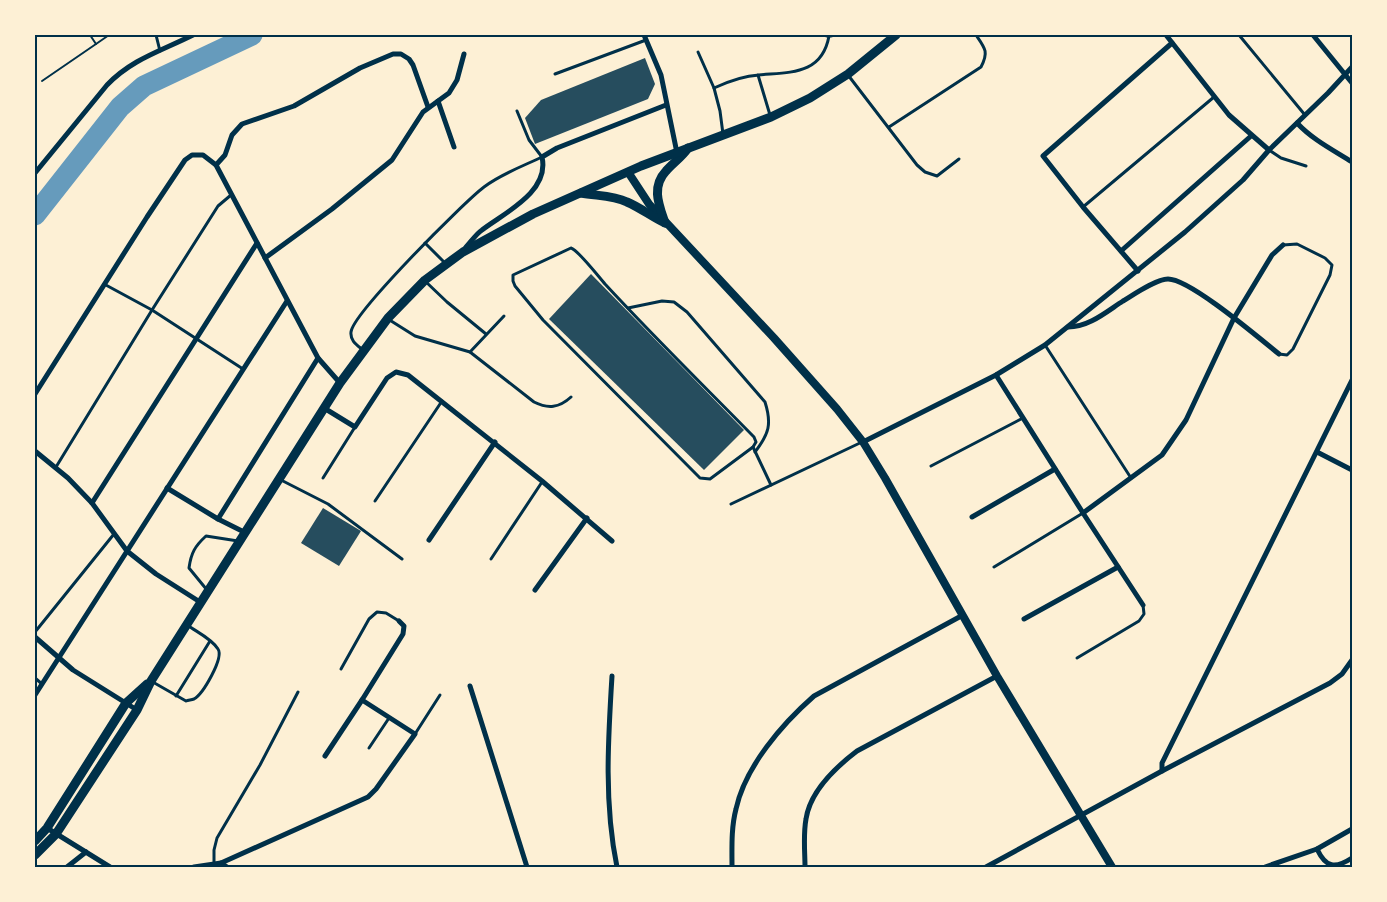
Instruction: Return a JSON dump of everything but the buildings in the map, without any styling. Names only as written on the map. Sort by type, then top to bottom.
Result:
[{"type":"main road","points":[[35,855],[56,834],[137,710],[151,681],[207,590],[340,383],[388,318],[425,280],[463,252],[533,214],[677,152],[771,117],[810,98],[848,74],[896,35]]},
{"type":"main road","points":[[665,223],[657,190],[660,180],[665,171],[681,158],[688,148]]},
{"type":"main road","points":[[628,172],[649,204],[665,223],[774,338],[837,409],[863,442],[1080,816],[1112,867]]},
{"type":"main road","points":[[581,193],[617,198],[665,223]]},
{"type":"main road","points":[[35,841],[47,828],[126,704],[151,681]]},
{"type":"street","points":[[35,173],[107,85],[120,72],[135,62],[193,35]]},
{"type":"street","points":[[1166,35],[1229,115],[1269,150]]},
{"type":"street","points":[[1313,35],[1352,83]]},
{"type":"street","points":[[645,38],[660,75],[677,152]]},
{"type":"street","points":[[1138,271],[1083,207],[1043,156],[1172,43]]},
{"type":"street","points":[[216,165],[225,155],[232,134],[242,124],[294,106],[360,68],[393,54],[402,54],[413,65],[428,107]]},
{"type":"street","points":[[265,258],[332,209],[392,160],[423,112],[449,93],[457,80],[464,54]]},
{"type":"street","points":[[863,442],[996,375],[1045,345],[1185,232],[1242,180],[1269,150],[1352,67]]},
{"type":"street","points":[[438,101],[454,147]]},
{"type":"street","points":[[463,252],[480,231],[526,198],[542,175],[544,164],[542,157],[557,148],[666,105]]},
{"type":"street","points":[[1297,123],[1305,132],[1352,162]]},
{"type":"street","points":[[1121,251],[1251,136]]},
{"type":"street","points":[[35,394],[185,160],[192,155],[203,154],[216,165],[318,358],[340,383]]},
{"type":"street","points":[[92,503],[257,243]]},
{"type":"street","points":[[1083,513],[1162,455],[1177,436],[1234,318],[1272,255],[1283,245]]},
{"type":"street","points":[[1068,327],[1077,327],[1090,322],[1147,287],[1167,279],[1183,283],[1234,318],[1278,354]]},
{"type":"street","points":[[35,695],[287,301]]},
{"type":"street","points":[[218,519],[318,358]]},
{"type":"street","points":[[324,408],[354,427],[386,378],[396,372],[408,375],[495,442],[612,541]]},
{"type":"street","points":[[996,375],[1143,605]]},
{"type":"street","points":[[1162,771],[1162,763],[1352,380]]},
{"type":"street","points":[[429,540],[495,442]]},
{"type":"street","points":[[35,450],[92,503],[126,551],[156,574],[200,602]]},
{"type":"street","points":[[1317,452],[1352,470]]},
{"type":"street","points":[[972,517],[1055,469]]},
{"type":"street","points":[[167,488],[218,519],[244,532]]},
{"type":"street","points":[[534,590],[587,518]]},
{"type":"street","points":[[1024,619],[1118,567]]},
{"type":"street","points":[[732,867],[736,808],[757,762],[793,715],[814,696],[963,615]]},
{"type":"street","points":[[325,756],[403,634],[404,626],[399,621]]},
{"type":"street","points":[[35,637],[73,670],[137,710]]},
{"type":"street","points":[[986,867],[1162,771],[1330,683],[1342,674],[1352,660]]},
{"type":"street","points":[[612,676],[607,778],[613,846],[617,867]]},
{"type":"street","points":[[805,867],[806,818],[824,781],[837,766],[857,751],[998,676]]},
{"type":"street","points":[[470,686],[526,867]]},
{"type":"street","points":[[194,867],[221,863],[368,797],[415,734],[362,700]]},
{"type":"street","points":[[47,828],[110,867]]},
{"type":"street","points":[[1265,867],[1317,849],[1352,829]]},
{"type":"street","points":[[1317,849],[1322,859],[1328,864],[1342,864],[1352,858]]},
{"type":"street","points":[[67,867],[86,852]]},
{"type":"street","points":[[221,863],[227,867]]},
{"type":"lane","points":[[156,35],[160,51]]},
{"type":"lane","points":[[714,88],[735,79],[758,75],[787,74],[809,66],[819,59],[825,50],[829,35]]},
{"type":"lane","points":[[889,127],[980,67],[986,52],[985,47],[976,35]]},
{"type":"lane","points":[[1239,35],[1305,115]]},
{"type":"lane","points":[[555,74],[645,38]]},
{"type":"lane","points":[[698,52],[714,88],[723,134]]},
{"type":"lane","points":[[848,74],[917,165],[925,172],[937,176],[959,159]]},
{"type":"lane","points":[[758,75],[771,117]]},
{"type":"lane","points":[[1083,207],[1214,97]]},
{"type":"lane","points":[[363,350],[353,342],[351,332],[356,321],[391,279],[485,186],[542,157],[529,140],[517,111]]},
{"type":"lane","points":[[1269,150],[1282,158],[1306,166]]},
{"type":"lane","points":[[55,468],[218,206],[231,196]]},
{"type":"lane","points":[[425,244],[446,264]]},
{"type":"lane","points":[[1278,354],[1287,355],[1293,350],[1330,275],[1332,265],[1325,258],[1296,244],[1283,245]]},
{"type":"lane","points":[[574,248],[627,308],[754,437],[756,442],[753,447],[710,479],[700,478],[543,320],[515,286],[513,275],[574,248]]},
{"type":"lane","points":[[425,280],[447,302],[486,334]]},
{"type":"lane","points":[[104,284],[152,310],[243,370]]},
{"type":"lane","points":[[627,308],[662,301],[674,302],[687,312],[765,402],[768,411],[769,430],[755,452]]},
{"type":"lane","points":[[470,352],[504,316]]},
{"type":"lane","points":[[388,318],[415,336],[470,352],[534,402],[542,406],[551,408],[563,404],[571,397]]},
{"type":"lane","points":[[1045,345],[1132,478]]},
{"type":"lane","points":[[375,501],[442,401]]},
{"type":"lane","points":[[931,466],[1023,418]]},
{"type":"lane","points":[[323,478],[354,427]]},
{"type":"lane","points":[[732,504],[863,442]]},
{"type":"lane","points":[[753,447],[771,485]]},
{"type":"lane","points":[[278,478],[328,504],[402,559]]},
{"type":"lane","points":[[491,559],[542,481]]},
{"type":"lane","points":[[994,567],[1083,513]]},
{"type":"lane","points":[[35,632],[114,533]]},
{"type":"lane","points":[[207,590],[189,568],[191,555],[206,536],[239,541]]},
{"type":"lane","points":[[1077,658],[1139,621],[1144,614],[1143,605]]},
{"type":"lane","points":[[340,669],[369,618],[377,612],[386,613],[399,621]]},
{"type":"lane","points":[[151,681],[186,701],[194,699],[201,693],[221,654],[218,648],[210,641],[186,624]]},
{"type":"lane","points":[[176,696],[210,641]]},
{"type":"lane","points":[[35,678],[42,684]]},
{"type":"lane","points":[[214,865],[214,850],[218,838],[260,765],[298,692]]},
{"type":"lane","points":[[415,734],[440,695]]},
{"type":"lane","points":[[369,748],[389,718]]},
{"type":"path","points":[[90,35],[96,44]]},
{"type":"path","points":[[42,81],[109,35]]},
{"type":"waterway","points":[[35,215],[120,107],[144,86],[252,35]]}]
